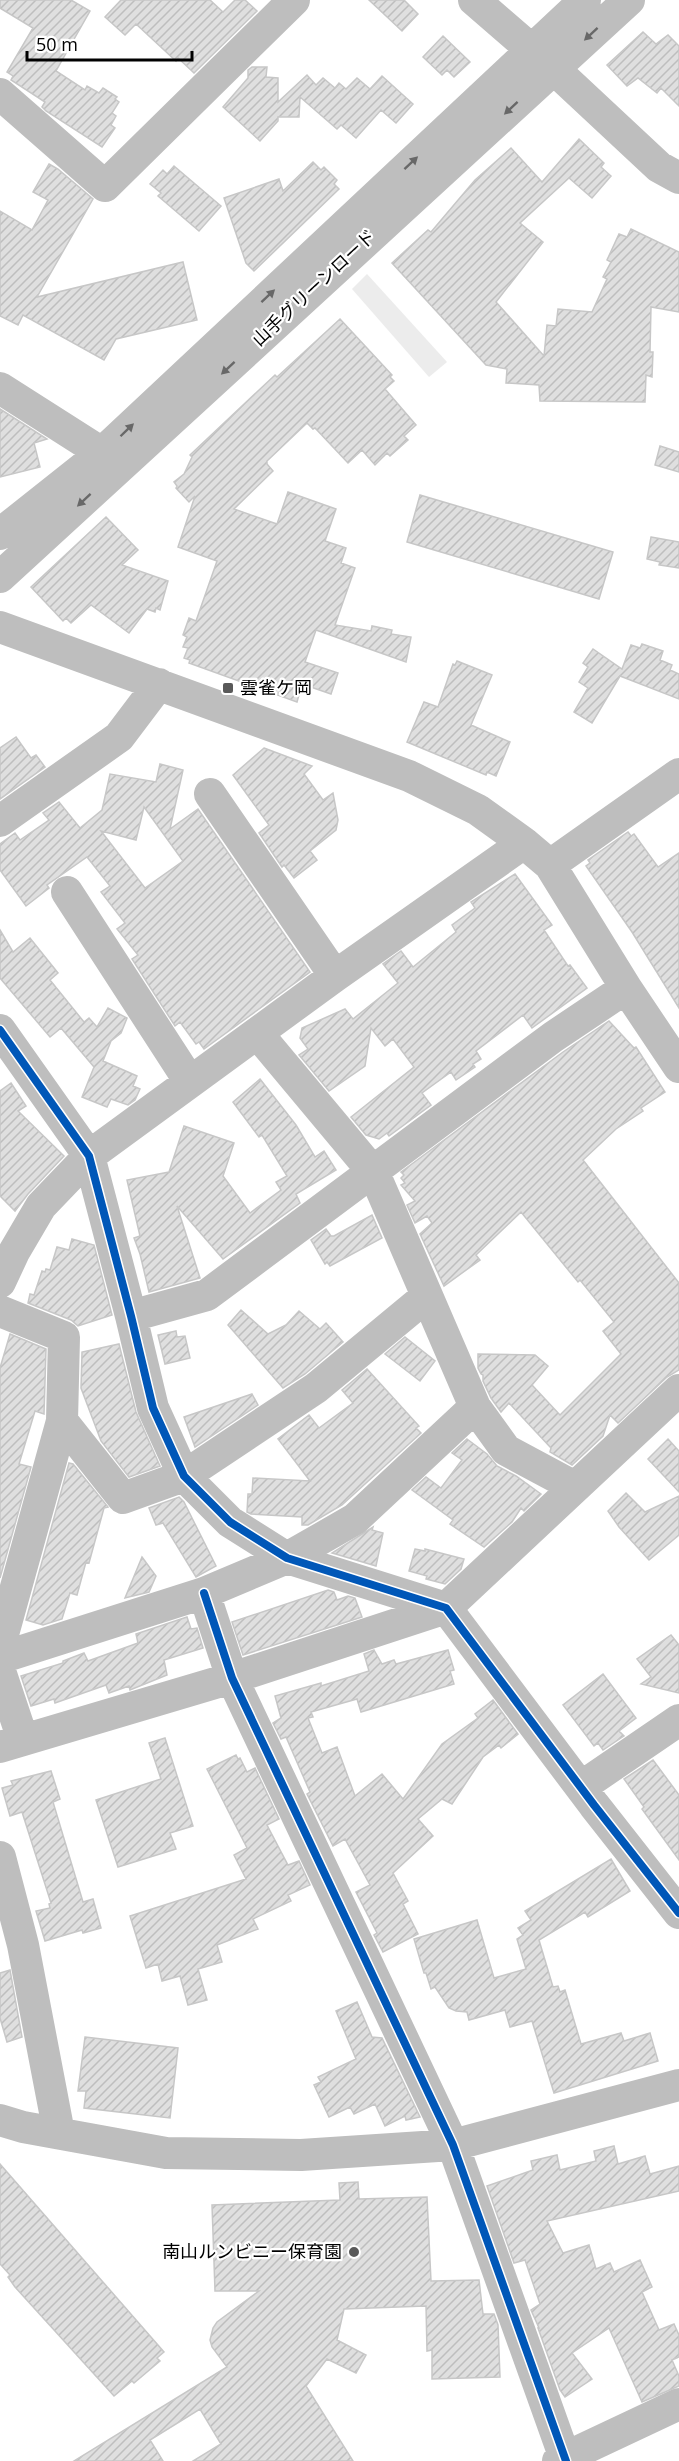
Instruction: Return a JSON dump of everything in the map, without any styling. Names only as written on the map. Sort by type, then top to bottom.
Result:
[{"type":"street","points":[[0,94],[105,186],[294,0]]},
{"type":"street","points":[[474,0],[543,59],[659,167],[679,178]]},
{"type":"street","name":"山手グリーンロード","points":[[0,577],[543,59],[585,0]]},
{"type":"street","name":"山手グリーンロード","points":[[0,534],[102,453],[543,59],[629,0]]},
{"type":"street","points":[[0,388],[102,453]]},
{"type":"street","points":[[0,627],[409,776],[478,810],[524,843],[549,865],[626,988],[679,1067]]},
{"type":"street","points":[[0,821],[119,737],[159,684]]},
{"type":"street","points":[[549,865],[679,774]]},
{"type":"street","points":[[210,794],[335,976]]},
{"type":"street","points":[[0,1282],[14,1252],[41,1206],[89,1156],[335,976],[524,843]]},
{"type":"street","points":[[67,892],[190,1082]]},
{"type":"street","points":[[131,1316],[207,1295],[374,1173],[553,1037],[626,988]]},
{"type":"street","points":[[0,1030],[89,1156],[153,1408],[184,1476],[231,1522],[287,1558],[447,1608],[581,1787],[679,1912]]},
{"type":"street","points":[[257,1033],[374,1173],[475,1407],[506,1450],[575,1487]]},
{"type":"street","points":[[62,1421],[123,1498],[184,1476],[316,1388],[427,1296]]},
{"type":"street","points":[[0,1311],[64,1337],[62,1421],[0,1645]]},
{"type":"street","points":[[0,1671],[11,1744],[232,1678],[447,1608],[679,1390]]},
{"type":"street","points":[[0,1658],[204,1593],[287,1558],[355,1519],[475,1407]]},
{"type":"street","points":[[204,1593],[232,1678],[453,2145],[562,2460],[679,2404]]},
{"type":"street","points":[[581,1787],[679,1720]]},
{"type":"street","points":[[0,1857],[23,1945],[59,2133]]},
{"type":"street","points":[[0,2120],[166,2153],[302,2155],[453,2145],[679,2085]]},
{"type":"shaded area","points":[[367,274],[447,362],[429,377],[352,289]]},
{"type":"building","points":[[0,0],[71,0],[90,11],[56,71],[85,90],[87,86],[99,93],[103,88],[117,97],[115,99],[119,102],[112,113],[116,116],[111,125],[115,128],[102,147],[46,111],[42,107],[45,102],[11,80],[13,76],[7,72],[33,28],[0,8]]},
{"type":"building","points":[[121,0],[210,0],[223,12],[235,0],[245,0],[257,11],[194,73],[178,58],[176,61],[136,24],[125,35],[105,17]]},
{"type":"building","points":[[369,0],[404,0],[418,14],[402,31]]},
{"type":"building","points":[[643,32],[656,44],[668,35],[679,46],[679,106],[661,88],[657,93],[638,78],[627,86],[607,65]]},
{"type":"building","points":[[443,36],[470,62],[454,77],[447,70],[442,75],[423,57]]},
{"type":"building","points":[[252,67],[267,67],[266,77],[278,78],[278,102],[307,75],[316,85],[323,78],[335,88],[339,83],[346,89],[357,78],[370,89],[382,76],[413,104],[396,123],[381,110],[356,138],[341,125],[337,129],[300,97],[299,117],[278,117],[278,121],[260,141],[223,107],[248,78],[248,70]]},
{"type":"building","points":[[579,139],[604,163],[601,167],[611,176],[592,198],[569,178],[520,223],[543,242],[496,302],[544,356],[547,325],[556,326],[558,309],[592,312],[607,279],[603,277],[611,262],[607,260],[619,234],[627,237],[631,229],[679,252],[679,312],[651,307],[652,377],[646,375],[645,402],[540,401],[539,385],[506,383],[507,369],[486,365],[392,263],[428,230],[431,232],[475,180],[511,148],[542,182]]},
{"type":"building","points":[[313,162],[321,170],[324,167],[337,180],[334,184],[339,189],[254,271],[246,263],[224,198],[279,179],[283,191]]},
{"type":"building","points":[[49,164],[93,199],[37,297],[183,262],[197,320],[116,339],[104,360],[23,315],[18,325],[0,316],[0,211],[32,230],[48,200],[33,192]]},
{"type":"building","points":[[174,166],[221,206],[199,231],[158,196],[161,193],[150,184],[163,170],[167,174]]},
{"type":"building","points":[[340,319],[392,375],[390,377],[394,381],[385,389],[416,425],[404,436],[408,440],[390,456],[387,453],[375,465],[362,450],[348,463],[315,428],[313,429],[307,423],[267,461],[273,471],[234,509],[277,524],[288,492],[336,509],[325,541],[346,548],[341,563],[355,568],[335,625],[371,631],[372,626],[392,630],[391,634],[411,637],[406,662],[316,630],[305,662],[338,673],[331,694],[302,684],[297,702],[189,663],[190,660],[184,658],[188,648],[183,647],[187,637],[183,635],[189,618],[196,621],[217,561],[178,547],[195,496],[189,502],[176,488],[174,482],[184,474],[192,457],[190,455],[275,375],[277,377]]},
{"type":"building","points":[[0,409],[47,439],[34,443],[40,467],[0,477]]},
{"type":"building","points":[[660,446],[679,452],[679,472],[655,465]]},
{"type":"building","points":[[420,495],[613,552],[599,599],[407,542]]},
{"type":"building","points":[[106,517],[138,550],[122,565],[168,581],[160,610],[156,608],[155,612],[147,609],[129,633],[91,605],[71,623],[66,618],[63,621],[31,587]]},
{"type":"building","points":[[651,537],[679,542],[679,568],[659,565],[660,562],[647,559]]},
{"type":"building","points":[[642,644],[663,651],[660,660],[672,665],[670,670],[679,674],[679,699],[620,676],[592,723],[574,712],[588,688],[579,682],[588,667],[583,663],[593,649],[622,669],[631,645],[640,648]]},
{"type":"building","points":[[457,661],[492,675],[471,725],[510,742],[496,776],[487,772],[486,775],[407,742],[424,702],[438,707],[453,664],[455,665]]},
{"type":"building","points":[[16,737],[31,758],[36,755],[45,767],[0,799],[0,748]]},
{"type":"building","points":[[264,748],[312,766],[304,774],[323,800],[333,793],[338,820],[336,830],[310,851],[317,860],[294,878],[284,865],[282,867],[259,833],[269,825],[233,775]]},
{"type":"building","points":[[160,764],[183,770],[170,829],[198,809],[310,972],[204,1049],[199,1042],[196,1044],[180,1022],[175,1026],[132,959],[138,955],[117,929],[125,923],[101,892],[110,886],[87,857],[47,885],[49,888],[26,906],[0,870],[0,844],[15,833],[20,840],[49,820],[43,813],[59,802],[80,828],[102,810],[110,774],[156,782]],"holes":[[[144,807],[183,861],[145,888],[101,831],[136,840]]]},
{"type":"building","points":[[628,832],[631,836],[634,834],[658,867],[679,853],[679,1008],[632,932],[586,866],[590,863],[588,860]]},
{"type":"building","points":[[515,874],[552,925],[544,930],[568,966],[570,965],[587,988],[532,1028],[523,1015],[476,1051],[481,1059],[473,1064],[475,1067],[456,1080],[451,1072],[422,1093],[431,1105],[389,1136],[387,1133],[379,1139],[366,1135],[351,1117],[414,1067],[393,1039],[385,1046],[371,1028],[365,1066],[329,1091],[299,1055],[308,1049],[300,1038],[302,1028],[345,1009],[353,1019],[398,983],[383,964],[401,951],[413,967],[456,932],[452,925],[475,908],[471,902]]},
{"type":"building","points":[[0,930],[13,952],[30,938],[58,973],[50,980],[84,1022],[89,1018],[97,1027],[108,1008],[127,1018],[121,1033],[111,1041],[103,1061],[137,1076],[133,1086],[140,1089],[135,1100],[128,1105],[111,1099],[107,1107],[82,1097],[94,1067],[61,1028],[50,1037],[0,978]]},
{"type":"building","points":[[609,1021],[634,1048],[636,1047],[665,1092],[641,1108],[643,1111],[616,1129],[583,1160],[679,1283],[679,1370],[667,1377],[618,1423],[610,1415],[603,1436],[572,1465],[550,1452],[551,1448],[509,1403],[501,1412],[483,1381],[483,1375],[478,1368],[478,1354],[535,1355],[548,1366],[532,1385],[560,1415],[621,1354],[603,1331],[614,1322],[521,1212],[476,1255],[480,1260],[444,1286],[420,1234],[432,1223],[427,1216],[415,1223],[407,1205],[415,1201],[401,1185],[405,1183],[401,1178],[404,1175],[401,1172],[563,1052]]},
{"type":"building","points":[[260,1079],[296,1125],[315,1157],[324,1151],[336,1170],[296,1194],[300,1203],[223,1259],[177,1206],[200,1278],[149,1292],[134,1238],[140,1236],[127,1180],[169,1172],[184,1126],[234,1143],[223,1176],[250,1213],[281,1190],[276,1182],[287,1176],[262,1135],[259,1137],[233,1102]]},
{"type":"building","points":[[11,1083],[26,1106],[18,1111],[64,1156],[15,1211],[0,1196],[0,1091]]},
{"type":"building","points":[[372,1215],[382,1238],[330,1266],[327,1262],[325,1264],[311,1240],[326,1229],[331,1236],[334,1236]]},
{"type":"building","points":[[72,1239],[94,1245],[112,1315],[78,1326],[71,1320],[28,1303],[30,1294],[34,1295],[42,1271],[50,1270],[57,1247],[69,1250]]},
{"type":"building","points":[[241,1310],[268,1334],[286,1325],[299,1311],[320,1329],[326,1323],[343,1342],[305,1374],[283,1388],[228,1325]]},
{"type":"building","points":[[176,1331],[177,1337],[185,1336],[190,1358],[165,1364],[158,1335]]},
{"type":"building","points":[[10,1334],[46,1349],[44,1414],[35,1411],[19,1464],[31,1467],[0,1578],[0,1368]]},
{"type":"building","points":[[405,1337],[435,1361],[420,1381],[385,1354]]},
{"type":"building","points":[[119,1344],[136,1412],[160,1466],[129,1477],[101,1441],[81,1388],[82,1352]]},
{"type":"building","points":[[367,1369],[419,1426],[416,1428],[421,1433],[342,1505],[308,1525],[302,1525],[302,1517],[247,1512],[248,1494],[252,1494],[253,1478],[310,1481],[278,1439],[309,1415],[319,1428],[353,1403],[342,1390]]},
{"type":"building","points":[[252,1394],[258,1405],[195,1447],[184,1417]]},
{"type":"building","points":[[467,1439],[487,1454],[497,1466],[541,1494],[524,1511],[521,1508],[512,1522],[484,1547],[450,1524],[453,1520],[412,1490],[426,1477],[441,1488],[462,1460],[452,1453]]},
{"type":"building","points":[[668,1439],[679,1451],[679,1492],[648,1459]]},
{"type":"building","points":[[69,1463],[73,1464],[108,1507],[104,1508],[89,1563],[86,1562],[77,1595],[70,1593],[62,1619],[43,1625],[26,1620]]},
{"type":"building","points":[[626,1493],[645,1512],[679,1496],[679,1535],[649,1560],[619,1527],[608,1511]]},
{"type":"building","points":[[179,1497],[184,1502],[216,1566],[196,1577],[163,1523],[156,1525],[149,1508]]},
{"type":"building","points":[[373,1527],[372,1530],[383,1533],[376,1566],[332,1553]]},
{"type":"building","points":[[415,1549],[425,1551],[425,1549],[464,1559],[461,1569],[445,1584],[426,1579],[427,1576],[409,1571]]},
{"type":"building","points":[[142,1557],[156,1576],[149,1592],[125,1598]]},
{"type":"building","points":[[328,1590],[334,1592],[337,1600],[348,1596],[355,1598],[362,1617],[243,1655],[232,1622]]},
{"type":"building","points":[[187,1617],[191,1629],[197,1628],[203,1648],[164,1660],[167,1675],[130,1690],[129,1686],[109,1693],[106,1685],[55,1703],[54,1699],[31,1706],[21,1676],[63,1663],[63,1661],[84,1653],[88,1661],[138,1643],[136,1634]]},
{"type":"building","points":[[671,1635],[679,1645],[679,1693],[641,1684],[651,1677],[637,1659]]},
{"type":"building","points":[[374,1650],[382,1664],[394,1660],[396,1664],[448,1650],[454,1670],[450,1671],[454,1684],[361,1712],[357,1699],[311,1712],[313,1717],[308,1718],[322,1753],[337,1747],[355,1796],[382,1774],[403,1799],[442,1744],[478,1718],[475,1714],[493,1700],[518,1734],[501,1748],[499,1745],[483,1757],[452,1804],[442,1799],[418,1819],[433,1836],[393,1873],[408,1901],[403,1904],[418,1934],[383,1952],[374,1935],[377,1933],[356,1892],[370,1885],[345,1839],[333,1846],[307,1794],[310,1792],[286,1737],[281,1739],[273,1723],[281,1718],[275,1696],[321,1683],[321,1686],[369,1671],[364,1654]]},
{"type":"building","points":[[603,1674],[636,1718],[619,1731],[624,1736],[603,1750],[598,1743],[594,1746],[563,1705]]},
{"type":"building","points":[[165,1738],[193,1826],[170,1833],[176,1849],[118,1867],[96,1800],[161,1779],[149,1743]]},
{"type":"building","points":[[236,1755],[247,1772],[255,1768],[279,1819],[267,1825],[288,1865],[299,1861],[310,1885],[288,1895],[291,1901],[253,1919],[258,1929],[217,1945],[222,1962],[198,1969],[207,2000],[188,2005],[180,1976],[162,1981],[158,1964],[146,1968],[130,1916],[246,1879],[234,1855],[247,1848],[207,1769]]},
{"type":"building","points":[[653,1760],[679,1795],[679,1860],[642,1809],[644,1807],[624,1779]]},
{"type":"building","points":[[51,1771],[60,1799],[53,1802],[83,1902],[93,1899],[101,1928],[83,1933],[82,1930],[45,1941],[36,1911],[50,1908],[51,1903],[22,1812],[10,1816],[2,1788],[13,1785],[11,1781]]},
{"type":"building","points":[[611,1859],[630,1891],[588,1917],[585,1912],[539,1940],[553,1987],[558,1986],[560,1992],[565,1990],[581,2044],[621,2033],[624,2041],[650,2033],[658,2061],[554,2093],[532,2021],[510,2027],[505,2010],[469,2020],[467,2012],[449,2008],[435,1987],[431,1989],[414,1939],[477,1920],[494,1978],[526,1969],[517,1939],[523,1935],[518,1928],[531,1920],[525,1911]]},
{"type":"building","points":[[10,1970],[22,2037],[7,2042],[0,2018],[0,1973]]},
{"type":"building","points":[[357,2002],[372,2037],[382,2038],[420,2117],[406,2120],[405,2116],[385,2126],[375,2104],[354,2114],[350,2107],[329,2117],[314,2085],[321,2082],[318,2077],[356,2059],[336,2011]]},
{"type":"building","points":[[85,2037],[178,2048],[170,2118],[84,2108],[86,2091],[78,2091]]},
{"type":"building","points":[[614,2146],[618,2164],[645,2156],[650,2174],[679,2166],[679,2191],[547,2221],[563,2253],[589,2245],[596,2269],[610,2263],[614,2272],[640,2260],[652,2287],[642,2292],[659,2330],[674,2324],[679,2335],[679,2357],[672,2360],[679,2376],[679,2386],[642,2402],[609,2328],[572,2353],[592,2379],[565,2397],[560,2390],[531,2310],[540,2304],[525,2260],[514,2263],[487,2186],[533,2170],[531,2161],[557,2155],[560,2170],[596,2161],[594,2151]]},
{"type":"building","points":[[0,2164],[164,2352],[157,2358],[160,2361],[114,2396],[15,2287],[8,2277],[10,2275],[0,2264]]},
{"type":"building","points":[[358,2182],[359,2199],[427,2197],[431,2281],[479,2280],[483,2314],[494,2314],[498,2325],[500,2377],[432,2379],[432,2350],[427,2351],[426,2306],[344,2309],[337,2340],[366,2355],[356,2373],[327,2359],[306,2386],[353,2461],[193,2461],[221,2444],[200,2409],[150,2440],[163,2461],[74,2461],[227,2367],[212,2347],[210,2340],[213,2328],[217,2322],[259,2291],[215,2291],[212,2205],[340,2200],[339,2183]]},
{"type":"cycle path","points":[[0,1030],[89,1156],[153,1408],[184,1476],[230,1522],[287,1558],[446,1608],[594,1805],[679,1913]]},
{"type":"cycle path","points":[[204,1593],[232,1678],[453,2145],[566,2461]]},
{"type":"place","name":"雲雀ケ岡","points":[[228,688]]},
{"type":"place","name":"南山ルンビニー保育園","points":[[354,2252]]}]
